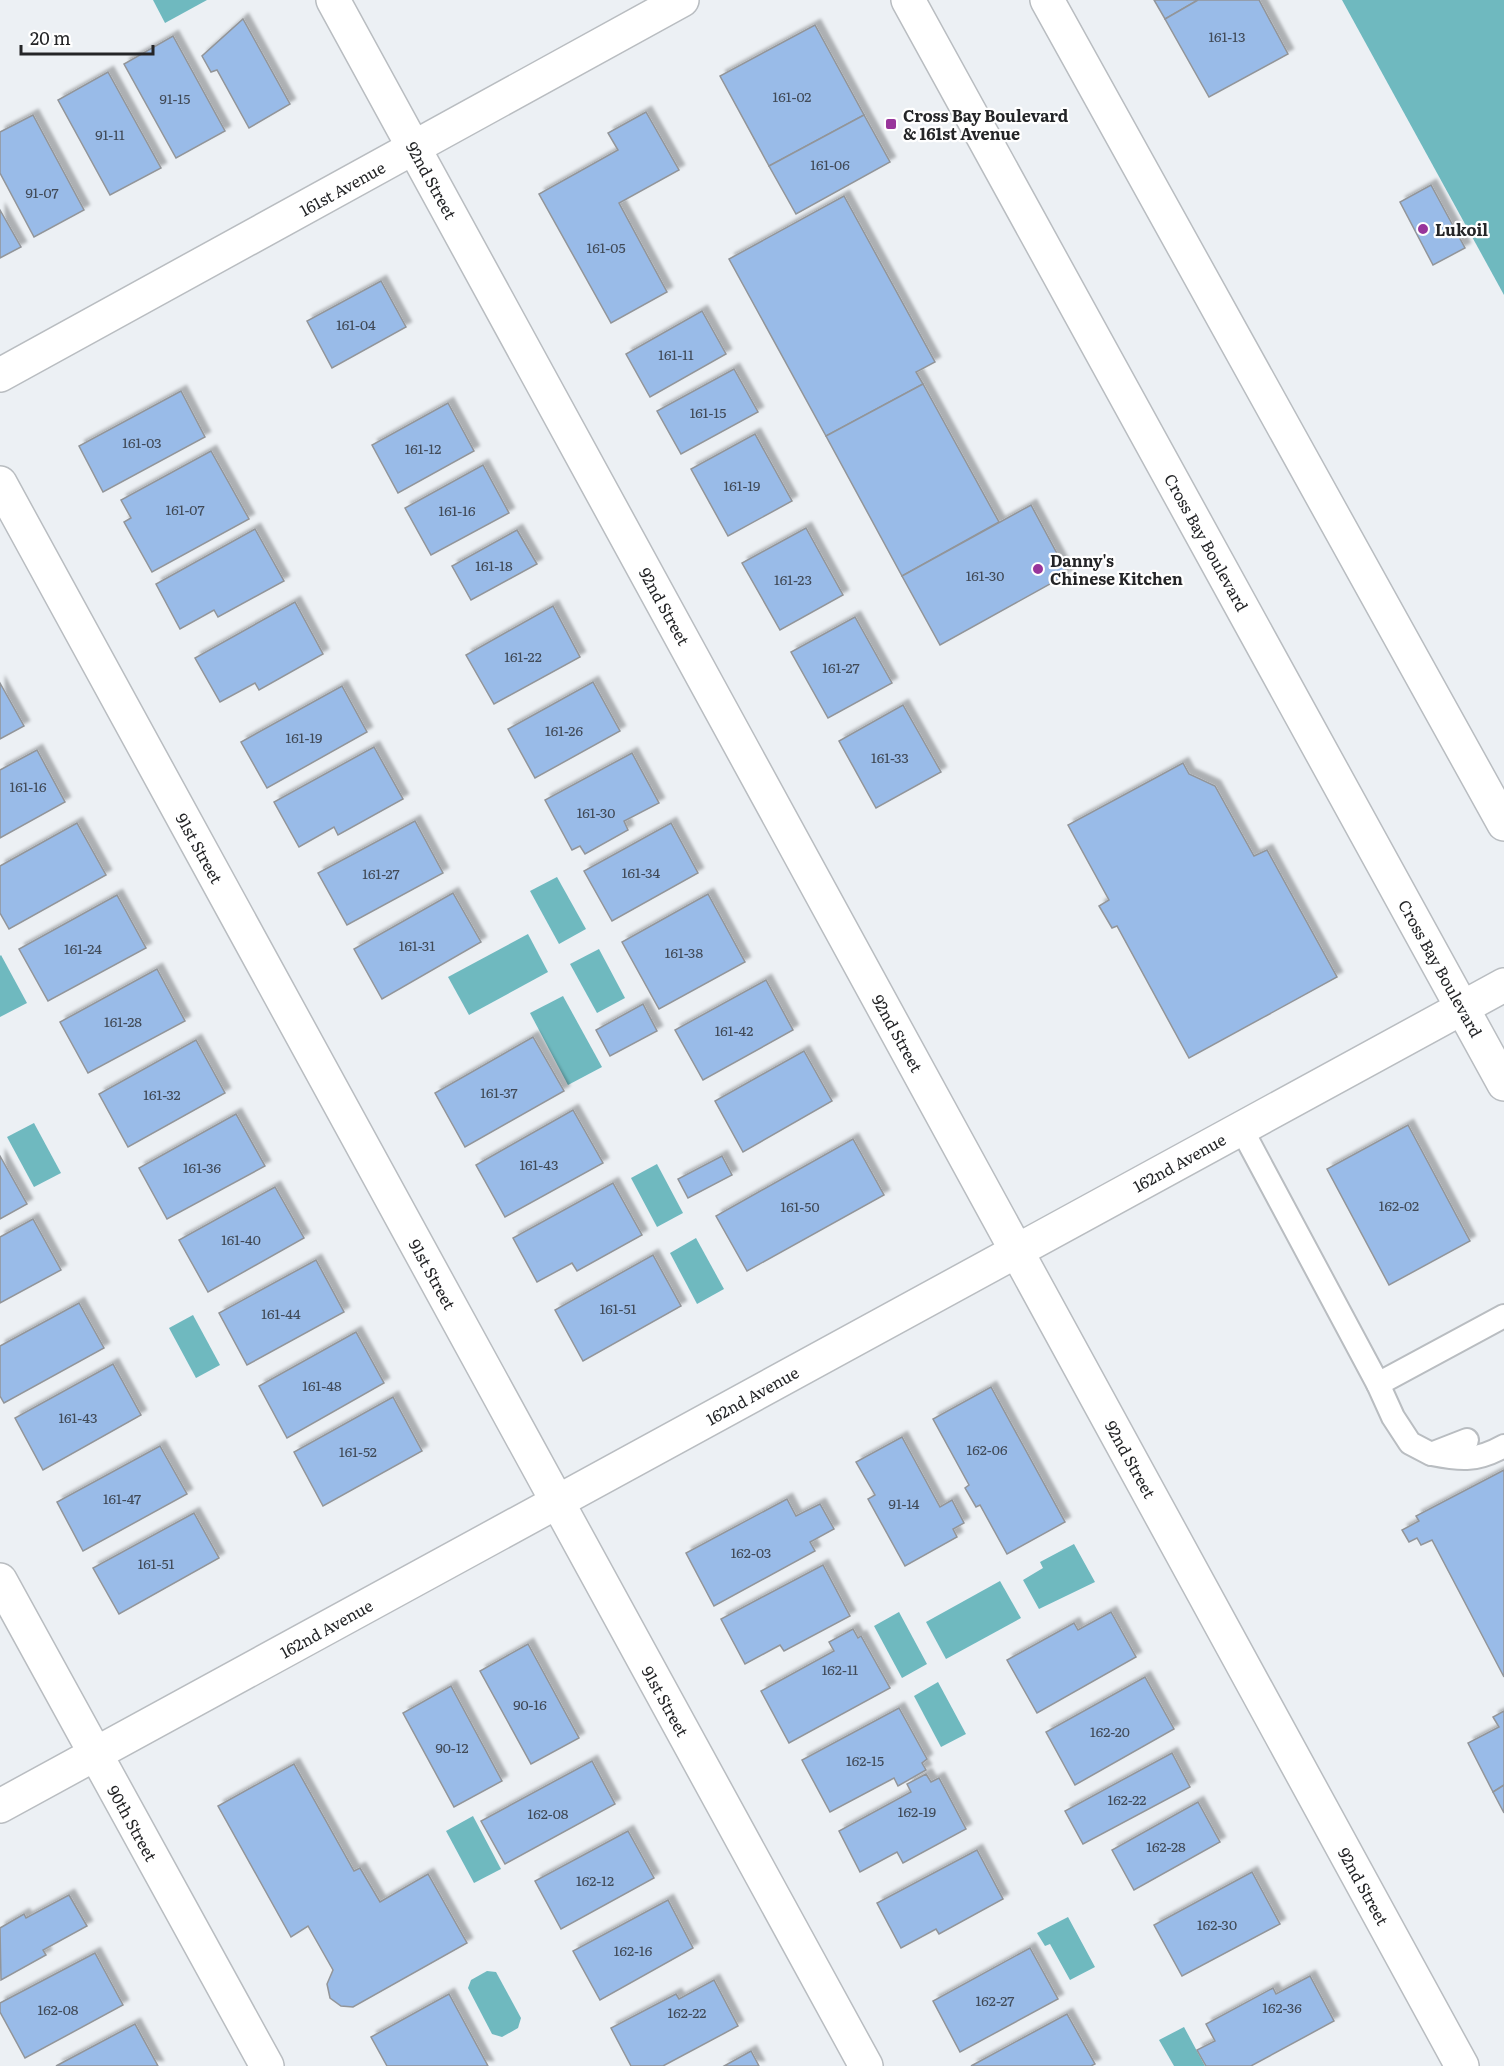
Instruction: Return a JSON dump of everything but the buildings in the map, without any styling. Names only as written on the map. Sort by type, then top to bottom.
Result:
[{"type":"street","name":"92nd Street","points":[[333,0],[1462,2066]]},
{"type":"street","name":"161st Avenue","points":[[0,375],[682,0]]},
{"type":"street","name":"Cross Bay Boulevard","points":[[908,0],[1464,1006],[1504,1084]]},
{"type":"street","points":[[1047,0],[1504,824]]},
{"type":"street","name":"91st Street","points":[[0,483],[866,2066]]},
{"type":"street","name":"162nd Avenue","points":[[0,1806],[1504,985]]},
{"type":"street","name":"90th Street","points":[[0,1580],[267,2066]]},
{"type":"lane","points":[[1241,1128],[1378,1384],[1393,1417],[1410,1443],[1431,1454],[1462,1460],[1489,1454],[1504,1446]]},
{"type":"lane","points":[[1378,1384],[1502,1323]]},
{"type":"lane","points":[[1431,1454],[1467,1440]]},
{"type":"water","points":[[153,0],[207,0],[165,23]]},
{"type":"water","points":[[1342,0],[1504,0],[1504,295]]},
{"type":"water","points":[[557,877],[586,929],[559,944],[530,891]]},
{"type":"water","points":[[528,934],[548,972],[469,1015],[448,977]]},
{"type":"water","points":[[599,949],[625,998],[597,1013],[570,964]]},
{"type":"water","points":[[0,956],[27,1003],[0,1017]]},
{"type":"water","points":[[563,996],[602,1067],[568,1085],[530,1013]]},
{"type":"water","points":[[34,1123],[61,1173],[34,1187],[7,1137]]},
{"type":"water","points":[[657,1164],[683,1213],[657,1227],[631,1178]]},
{"type":"water","points":[[696,1238],[724,1289],[697,1304],[670,1253]]},
{"type":"water","points":[[193,1315],[220,1365],[196,1378],[169,1328]]},
{"type":"water","points":[[1074,1544],[1095,1582],[1039,1609],[1023,1580],[1043,1568],[1040,1562]]},
{"type":"water","points":[[1000,1581],[1021,1618],[946,1659],[926,1622]]},
{"type":"water","points":[[899,1612],[927,1664],[902,1678],[874,1626]]},
{"type":"water","points":[[938,1682],[966,1734],[941,1747],[914,1696]]},
{"type":"water","points":[[473,1816],[501,1869],[474,1883],[446,1831]]},
{"type":"water","points":[[1068,1917],[1095,1967],[1070,1980],[1050,1944],[1045,1946],[1037,1933]]},
{"type":"water","points":[[487,1971],[496,1972],[521,2018],[518,2028],[502,2037],[492,2034],[468,1988],[471,1980]]},
{"type":"water","points":[[1184,2027],[1205,2066],[1174,2066],[1159,2040]]},
{"type":"place","name":"Cross Bay Boulevard & 161st Avenue","points":[[891,124]]},
{"type":"place","name":"Lukoil","points":[[1423,229]]},
{"type":"place","name":"Danny's Chinese Kitchen","points":[[1038,569]]}]
